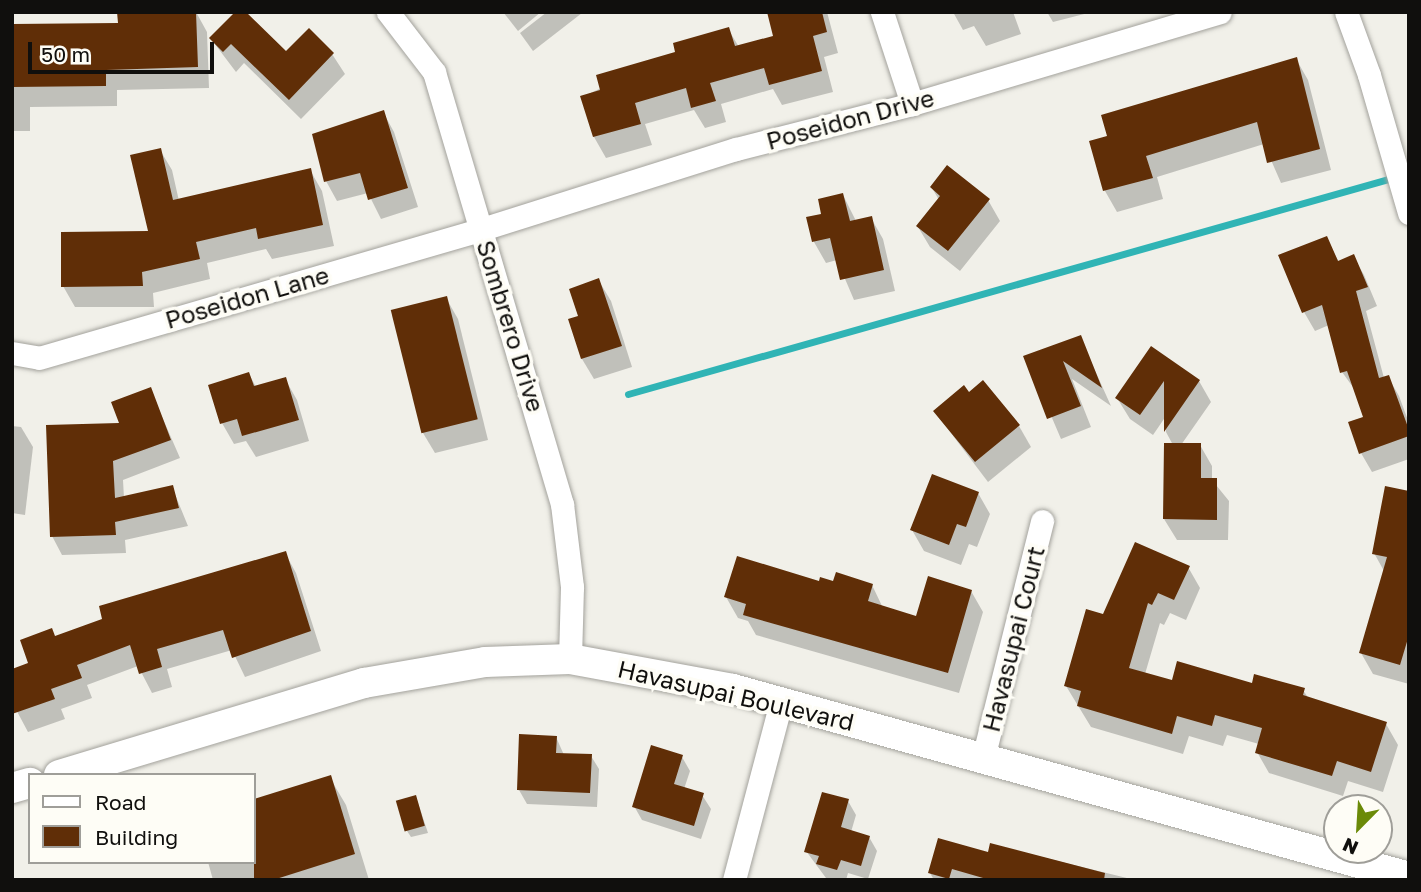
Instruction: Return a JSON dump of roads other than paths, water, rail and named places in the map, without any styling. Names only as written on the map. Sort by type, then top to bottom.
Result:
[{"type":"street","name":"Sombrero Drive","points":[[388,12],[434,72],[570,538],[570,659]]},
{"type":"street","points":[[882,12],[912,104]]},
{"type":"street","name":"Poseidon Drive","points":[[482,229],[736,149],[912,104],[1220,12]]},
{"type":"street","points":[[1346,12],[1369,75],[1409,214]]},
{"type":"street","name":"Poseidon Lane","points":[[12,353],[38,358],[482,229]]},
{"type":"street","name":"Havasupai Court","points":[[983,758],[1042,521]]},
{"type":"street","name":"Havasupai Boulevard","points":[[66,773],[377,680],[485,662],[570,659],[664,673],[782,702],[983,758],[1407,869]]},
{"type":"street","points":[[734,880],[782,702]]},
{"type":"waterway","points":[[628,394],[1396,177]]}]
